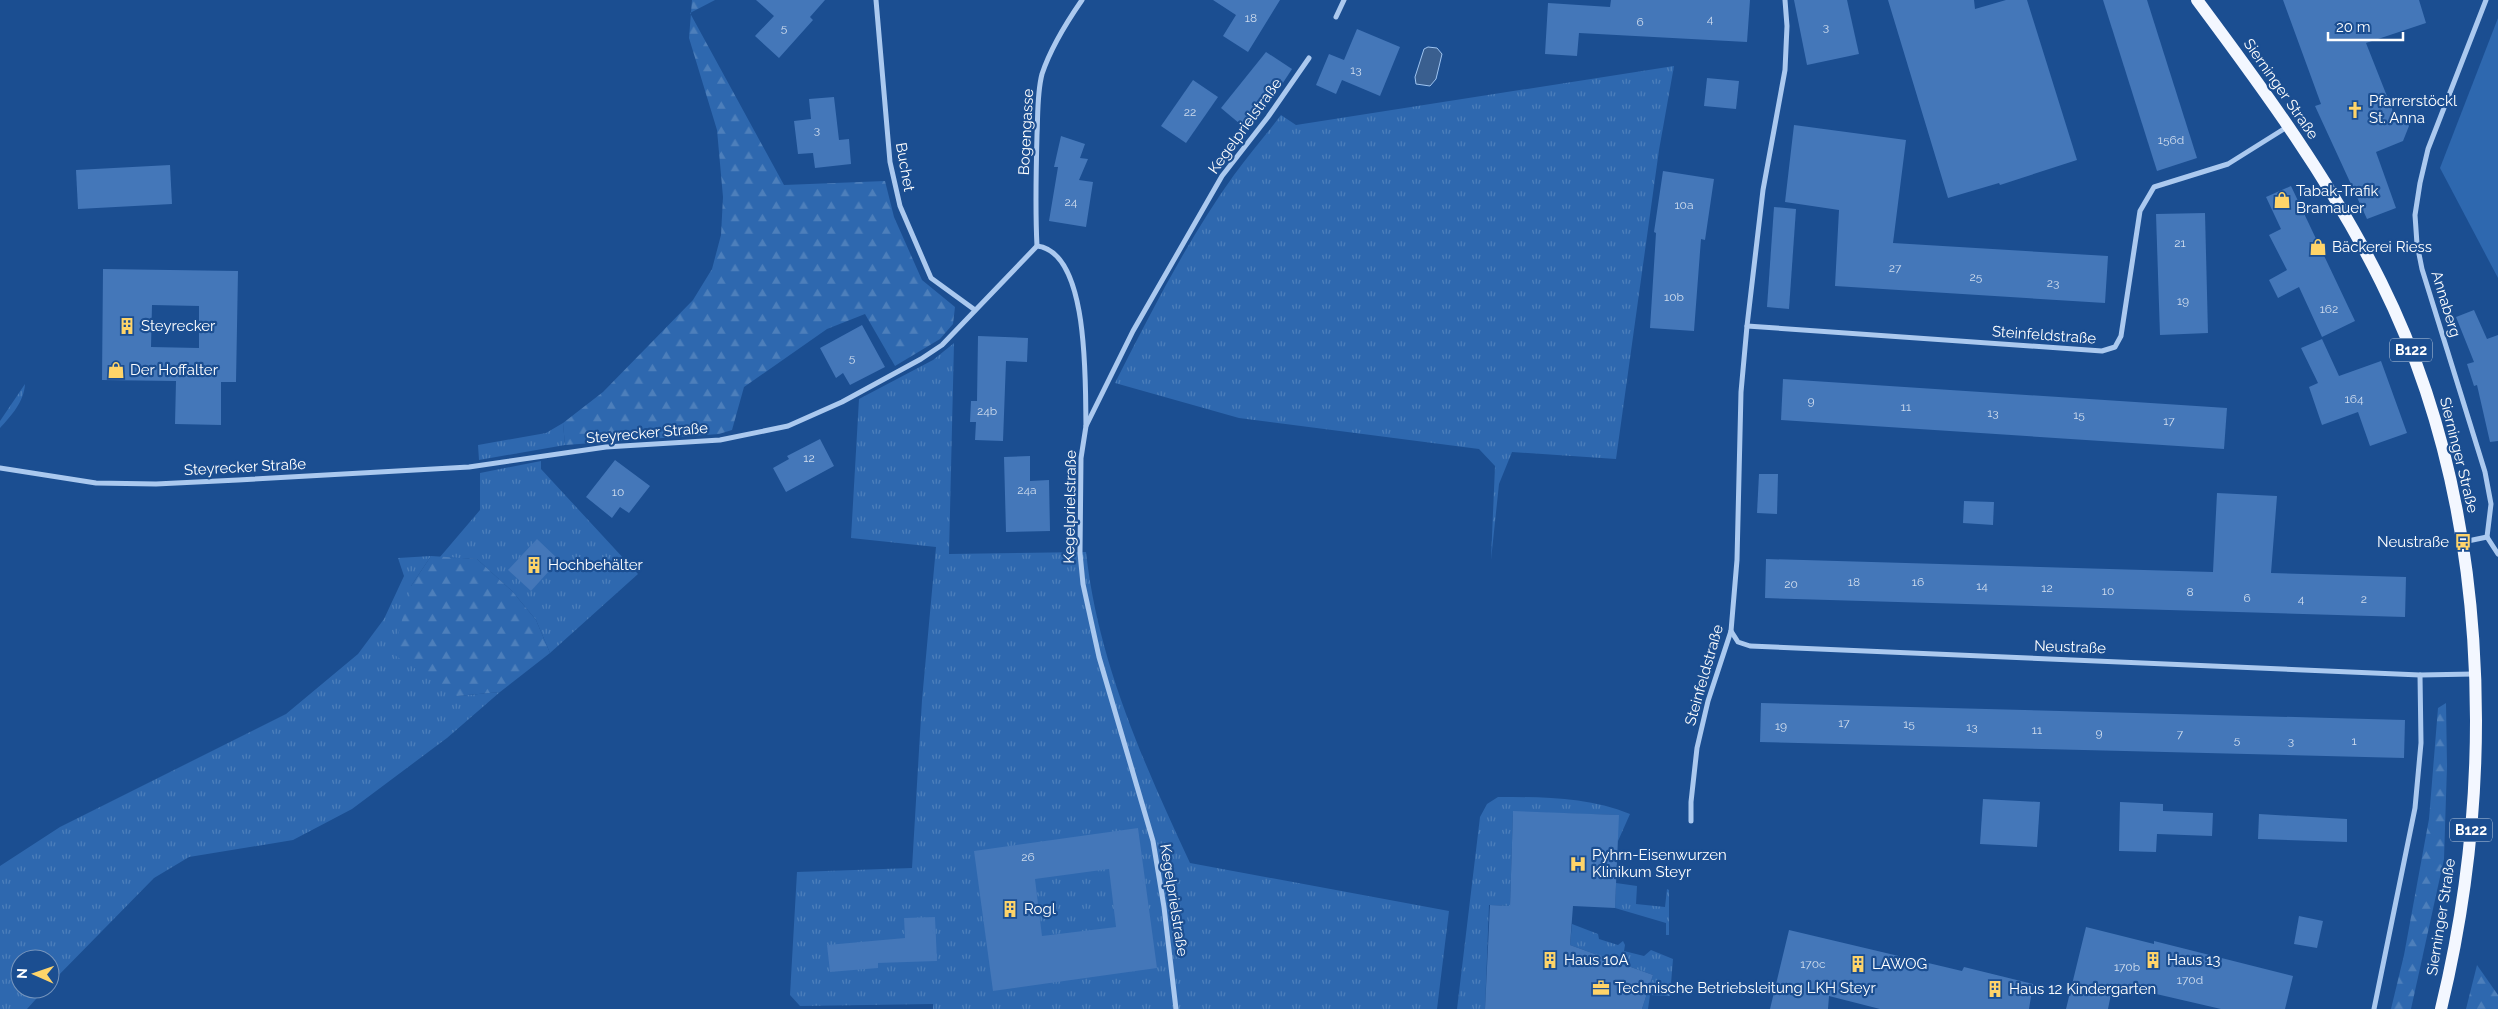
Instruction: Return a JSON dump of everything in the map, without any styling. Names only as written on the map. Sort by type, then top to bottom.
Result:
[{"type":"main road","name":"Sierninger Straße","points":[[2197,0],[2288,127],[2342,211],[2381,282],[2408,343],[2428,396],[2448,464],[2463,542],[2474,674],[2475,755],[2469,848],[2457,938],[2441,1009]]},
{"type":"street","name":"Buchet","points":[[876,0],[890,162],[900,206],[931,278],[975,310]]},
{"type":"street","name":"Bogengasse","points":[[1037,246],[1035,187],[1038,102],[1042,76],[1050,52],[1082,0]]},
{"type":"street","points":[[1336,17],[1344,0]]},
{"type":"street","name":"Steinfeldstraße","points":[[1691,821],[1691,802],[1697,748],[1708,701],[1731,631],[1737,560],[1741,392],[1763,190],[1785,70],[1785,0]]},
{"type":"street","name":"Annaberg","points":[[2486,0],[2428,149],[2415,215],[2416,244],[2422,269],[2485,472],[2491,504],[2486,537]]},
{"type":"street","name":"Kegelprielstraße","points":[[1176,1009],[1164,907],[1153,840],[1099,657],[1083,584],[1080,497],[1081,458],[1086,426],[1133,331],[1222,176],[1268,117],[1309,58]]},
{"type":"street","name":"Steinfeldstraße","points":[[1747,326],[2102,352],[2115,347],[2121,336],[2140,211],[2154,187],[2228,164],[2288,127]]},
{"type":"street","name":"Steyrecker Straße","points":[[0,468],[96,483],[156,484],[468,467],[606,447],[720,440],[788,426],[842,402],[921,359],[942,345],[1037,246]]},
{"type":"street","points":[[1037,246],[1048,247],[1055,254],[1066,269],[1076,295],[1083,341],[1086,426]]},
{"type":"street","points":[[2463,542],[2486,537],[2498,554]]},
{"type":"street","name":"Neustraße","points":[[1731,631],[1738,642],[1750,646],[2420,675],[2474,674]]},
{"type":"street","points":[[2374,1009],[2415,808],[2421,743],[2420,675]]},
{"type":"green space","points":[[692,0],[715,0],[691,12]]},
{"type":"green space","points":[[691,15],[784,185],[885,181],[894,217],[922,280],[955,307],[953,324],[940,339],[895,366],[865,314],[827,329],[744,387],[732,430],[719,434],[565,445],[563,423],[603,392],[693,300],[712,269],[721,235],[723,197],[717,130],[689,38]]},
{"type":"green space","points":[[2498,18],[2498,278],[2440,168]]},
{"type":"green space","points":[[1674,66],[1659,150],[1616,459],[1512,452],[1499,484],[1491,560],[1495,466],[1479,449],[1239,418],[1115,383],[1156,303],[1217,199],[1281,115],[1296,125]]},
{"type":"green space","points":[[954,343],[949,554],[1086,552],[1092,593],[1101,633],[1125,712],[1156,788],[1190,863],[1449,911],[1437,1009],[933,1009],[933,1004],[800,1006],[790,995],[797,872],[912,868],[922,700],[936,547],[851,538],[859,399],[933,360]]},
{"type":"green space","points":[[25,384],[20,403],[0,428],[0,421]]},
{"type":"green space","points":[[563,423],[565,445],[479,460],[478,445],[546,433]]},
{"type":"green space","points":[[541,461],[541,469],[638,574],[550,653],[536,620],[512,591],[477,559],[440,557],[480,510],[480,473]]},
{"type":"green space","points":[[431,556],[411,586],[457,696],[500,692],[447,738],[352,809],[293,840],[189,857],[154,878],[60,974],[60,949],[10,949],[10,999],[36,999],[27,1009],[0,1009],[0,866],[60,827],[286,714],[358,654],[384,619],[404,576],[398,558]]},
{"type":"green space","points":[[431,556],[477,559],[512,591],[536,620],[550,653],[500,692],[457,696],[393,654],[411,586]]},
{"type":"green space","points":[[2446,703],[2447,766],[2444,859],[2411,1009],[2391,1009],[2404,955],[2429,819],[2438,708]]},
{"type":"green space","points":[[1498,797],[1582,801],[1614,808],[1630,814],[1618,841],[1618,815],[1513,812],[1510,906],[1489,905],[1485,1009],[1457,1009],[1480,817],[1487,804]]},
{"type":"green space","points":[[1616,883],[1637,886],[1636,904],[1665,907],[1667,889],[1669,890],[1669,935],[1666,935],[1666,923],[1615,908]]},
{"type":"green space","points":[[1572,924],[1598,934],[1599,939],[1618,945],[1623,941],[1625,945],[1624,951],[1644,956],[1651,950],[1673,959],[1670,996],[1650,995],[1648,1009],[1642,1009],[1653,975],[1570,945]]},
{"type":"green space","points":[[2477,965],[2498,995],[2498,1009],[2466,1009]]},
{"type":"shaded area","points":[[1428,47],[1437,48],[1442,54],[1436,79],[1430,86],[1416,84],[1415,77],[1424,49]]},
{"type":"building","points":[[756,0],[825,0],[810,17],[813,20],[779,58],[755,36],[774,16]]},
{"type":"building","points":[[1213,0],[1280,0],[1248,52],[1223,36],[1236,15]]},
{"type":"building","points":[[1611,0],[1750,0],[1747,42],[1579,33],[1577,56],[1545,54],[1548,3],[1610,7]]},
{"type":"building","points":[[1794,0],[1847,0],[1859,54],[1807,65]]},
{"type":"building","points":[[1888,0],[1974,0],[1975,9],[2006,0],[2027,0],[2077,160],[2000,185],[1999,183],[1948,198]]},
{"type":"building","points":[[2103,0],[2147,0],[2197,158],[2157,171]]},
{"type":"building","name":"Pfarrerstöckl St. Anna","points":[[2283,0],[2419,0],[2426,23],[2366,43],[2394,114],[2406,118],[2409,126],[2403,141],[2376,152],[2396,208],[2367,219],[2315,106],[2321,104]]},
{"type":"building","points":[[1357,29],[1400,47],[1380,96],[1342,80],[1336,94],[1316,85],[1329,54],[1344,60]]},
{"type":"building","points":[[1266,52],[1292,69],[1275,95],[1246,129],[1221,108]]},
{"type":"building","points":[[1707,78],[1739,81],[1736,109],[1704,106]]},
{"type":"building","points":[[1193,80],[1218,97],[1186,143],[1161,126]]},
{"type":"building","points":[[834,97],[839,140],[849,139],[851,164],[815,168],[813,153],[798,154],[794,121],[811,119],[809,99]]},
{"type":"building","points":[[1794,125],[1906,140],[1893,243],[2108,256],[2105,303],[1835,286],[1839,210],[1785,202]]},
{"type":"building","points":[[1061,136],[1085,144],[1080,158],[1088,159],[1079,180],[1093,182],[1086,227],[1049,221],[1058,167],[1054,167]]},
{"type":"building","points":[[170,165],[172,204],[78,209],[76,170]]},
{"type":"building","points":[[1663,171],[1714,179],[1705,240],[1701,239],[1694,331],[1650,328],[1656,233],[1654,232]]},
{"type":"building","points":[[2291,186],[2355,321],[2322,337],[2299,287],[2278,298],[2269,280],[2287,270],[2269,235],[2281,229],[2266,197]]},
{"type":"building","points":[[1774,207],[1796,209],[1789,309],[1767,307]]},
{"type":"building","points":[[2205,213],[2208,333],[2160,335],[2156,214]]},
{"type":"building","name":"Steyrecker","points":[[103,269],[238,271],[236,382],[221,382],[221,425],[175,424],[176,381],[102,380]],"holes":[[[152,305],[199,306],[199,348],[151,347]]]},
{"type":"building","points":[[2474,310],[2487,339],[2498,335],[2498,441],[2490,442],[2477,385],[2474,386],[2467,364],[2474,362],[2456,317]]},
{"type":"building","points":[[862,325],[885,367],[850,385],[843,373],[836,378],[820,348]]},
{"type":"building","points":[[978,336],[1028,338],[1027,362],[1006,361],[1003,441],[975,440],[976,422],[970,422],[971,401],[977,401]]},
{"type":"building","points":[[2322,339],[2339,376],[2381,361],[2407,433],[2370,446],[2358,412],[2322,425],[2309,387],[2318,383],[2301,348]]},
{"type":"building","points":[[1783,379],[2227,408],[2224,449],[1781,420]]},
{"type":"building","points":[[820,439],[834,466],[786,492],[773,468],[789,459],[787,456]]},
{"type":"building","points":[[1030,456],[1030,481],[1049,480],[1050,531],[1006,532],[1004,457]]},
{"type":"building","points":[[615,460],[650,486],[629,513],[620,507],[612,518],[586,497]]},
{"type":"building","points":[[1759,474],[1778,474],[1777,514],[1757,513]]},
{"type":"building","points":[[2217,493],[2277,496],[2271,573],[2406,577],[2405,617],[1765,598],[1766,559],[2213,572]]},
{"type":"building","points":[[1964,501],[1994,502],[1993,525],[1963,523]]},
{"type":"building","name":"Hochbehälter","points":[[537,539],[559,560],[531,591],[508,570]]},
{"type":"building","points":[[1761,703],[2405,720],[2404,758],[1760,742]]},
{"type":"building","points":[[1983,799],[2040,802],[2037,847],[1980,844]]},
{"type":"building","points":[[2120,802],[2163,804],[2163,811],[2213,813],[2212,836],[2157,834],[2156,852],[2119,851]]},
{"type":"building","points":[[1513,811],[1619,815],[1615,908],[1573,906],[1570,945],[1653,975],[1642,1009],[1485,1009],[1490,905],[1510,906]]},
{"type":"building","points":[[2259,814],[2347,819],[2347,842],[2258,839]]},
{"type":"building","name":"Rogl","points":[[1138,828],[1157,968],[993,991],[974,851]],"holes":[[[1109,869],[1116,927],[1042,936],[1035,879]]]},
{"type":"building","points":[[2299,916],[2323,921],[2317,948],[2294,944]]},
{"type":"building","points":[[935,917],[937,961],[878,963],[878,968],[830,972],[827,945],[905,938],[904,918]]},
{"type":"building","name":"Haus 13","points":[[2086,927],[2154,944],[2154,941],[2293,976],[2285,1009],[2221,1009],[2113,984],[2108,1009],[2066,1009]]},
{"type":"building","name":"LAWOG","points":[[1789,930],[1962,971],[1964,967],[2033,984],[2029,1009],[1880,1009],[1829,996],[1828,1009],[1770,1009]]},
{"type":"place","name":"Pfarrerstöckl St. Anna","points":[[2355,110]]},
{"type":"place","name":"Tabak-Trafik Bramauer","points":[[2282,200]]},
{"type":"place","name":"Bäckerei Riess","points":[[2318,247]]},
{"type":"place","name":"Steyrecker","points":[[127,326]]},
{"type":"place","name":"Der Hoffalter","points":[[116,370]]},
{"type":"place","name":"Neustraße","points":[[2463,542]]},
{"type":"place","name":"Hochbehälter","points":[[534,565]]},
{"type":"place","name":"Pyhrn-Eisenwurzen Klinikum Steyr","points":[[1578,864]]},
{"type":"place","name":"Rogl","points":[[1010,909]]},
{"type":"place","name":"Haus 10A","points":[[1550,960]]},
{"type":"place","name":"Haus 13","points":[[2153,960]]},
{"type":"place","name":"LAWOG","points":[[1858,964]]},
{"type":"place","name":"Technische Betriebsleitung LKH Steyr","points":[[1601,988]]},
{"type":"place","name":"Haus 12 Kindergarten","points":[[1995,989]]}]
